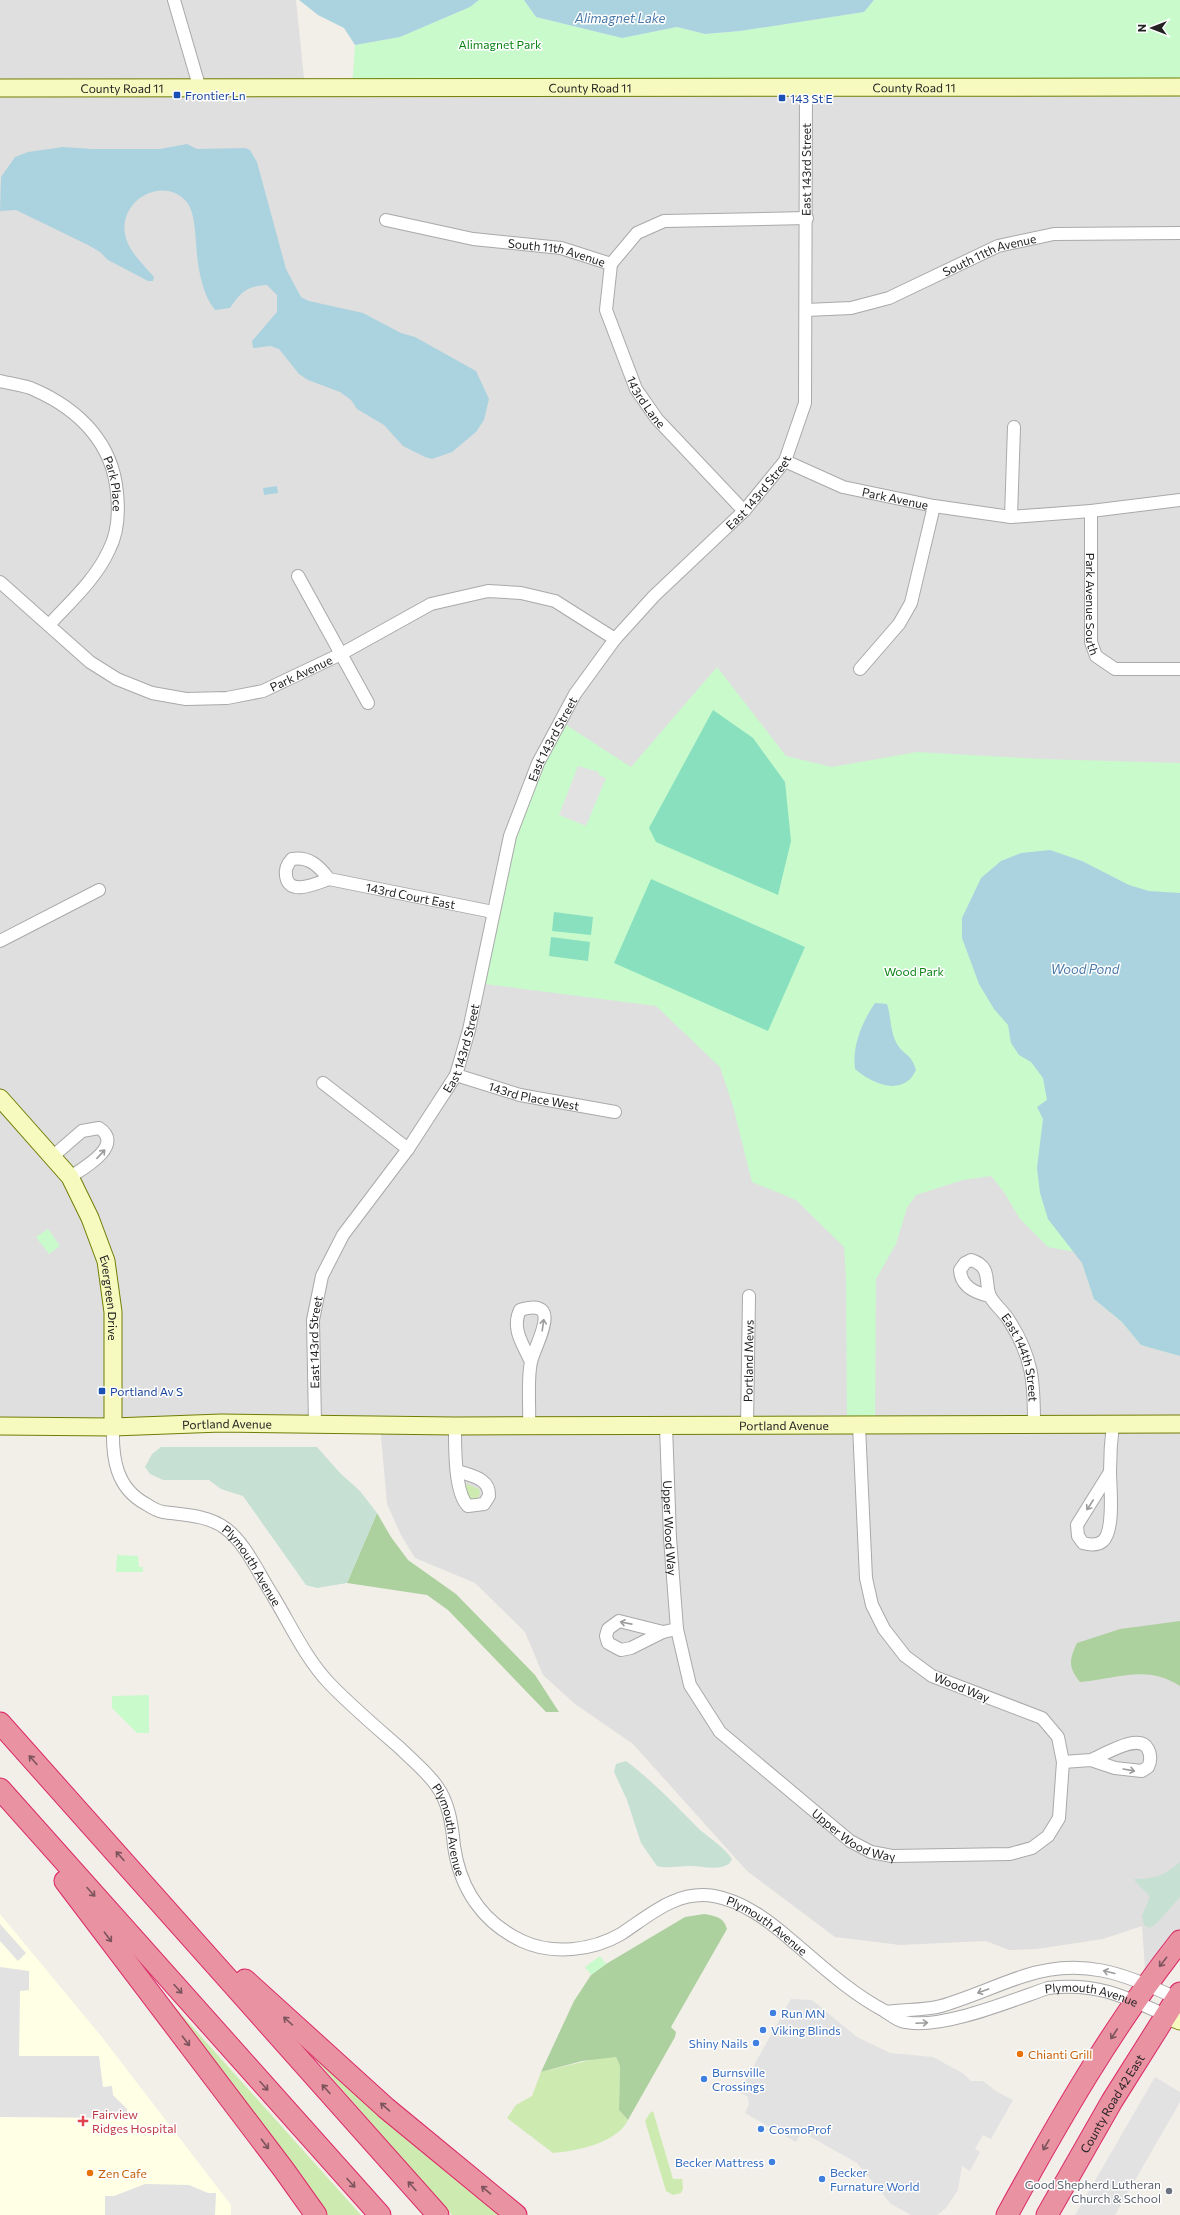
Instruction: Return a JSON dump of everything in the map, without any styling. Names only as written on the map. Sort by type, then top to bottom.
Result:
[{"type":"highway","points":[[0,1723],[146,1885],[438,2215]]},
{"type":"highway","points":[[0,1789],[380,2215]]},
{"type":"highway","points":[[0,1794],[284,2170],[316,2215]]},
{"type":"highway","points":[[146,1885],[300,2032],[386,2108],[516,2215]]},
{"type":"highway","points":[[1007,2215],[1085,2078],[1134,2001],[1180,1941]]},
{"type":"highway","name":"County Road 42 East","points":[[1047,2215],[1112,2101],[1176,2006]]},
{"type":"street","points":[[174,0],[200,89]]},
{"type":"street","name":"County Road 11","points":[[0,88],[1180,87]]},
{"type":"street","name":"East 143rd Street","points":[[315,1423],[313,1320],[322,1276],[342,1236],[408,1150],[456,1074],[469,1030],[510,836],[538,763],[574,694],[615,639],[654,596],[744,510],[785,461],[805,403],[807,218],[806,88]]},
{"type":"street","name":"South 11th Avenue","points":[[386,220],[473,239],[561,248],[611,264],[637,233],[664,221],[807,218]]},
{"type":"street","name":"South 11th Avenue","points":[[806,310],[851,308],[889,298],[998,246],[1054,234],[1180,233]]},
{"type":"street","name":"143rd Lane","points":[[611,264],[606,310],[636,389],[657,419],[744,510]]},
{"type":"street","name":"Park Place","points":[[0,381],[35,390],[73,412],[100,439],[116,474],[119,513],[110,549],[95,574],[49,625]]},
{"type":"street","points":[[1014,427],[1011,516],[1091,511],[1180,500]]},
{"type":"street","name":"Park Avenue","points":[[785,461],[843,487],[934,506],[1011,516]]},
{"type":"street","points":[[860,669],[899,624],[912,602],[934,506]]},
{"type":"street","name":"Park Avenue South","points":[[1091,511],[1091,642],[1096,656],[1115,668],[1180,669]]},
{"type":"street","points":[[298,576],[368,703]]},
{"type":"street","name":"Park Avenue","points":[[0,582],[90,662],[117,679],[152,693],[186,699],[226,698],[263,691],[341,654],[431,604],[488,591],[521,593],[555,602],[615,639]]},
{"type":"street","name":"143rd Court East","points":[[329,879],[493,912]]},
{"type":"street","points":[[0,941],[99,890]]},
{"type":"street","name":"143rd Place West","points":[[456,1074],[520,1095],[615,1112]]},
{"type":"street","points":[[323,1083],[408,1150]]},
{"type":"street","name":"Evergreen Drive","points":[[0,1098],[70,1177],[90,1218],[106,1261],[113,1312],[113,1427]]},
{"type":"street","points":[[52,1157],[82,1131],[99,1128],[105,1132],[108,1139],[106,1148],[93,1162],[70,1177]]},
{"type":"street","name":"Portland Mews","points":[[747,1426],[749,1296]]},
{"type":"street","name":"East 144th Street","points":[[990,1296],[1010,1321],[1024,1346],[1033,1378],[1034,1424]]},
{"type":"street","points":[[529,1426],[531,1362]]},
{"type":"street","name":"Portland Avenue","points":[[0,1426],[113,1427],[221,1423],[315,1423],[455,1426],[1180,1424]]},
{"type":"street","points":[[1110,1472],[1078,1525],[1078,1536],[1083,1543],[1097,1545],[1103,1541],[1107,1535],[1112,1497],[1110,1472],[1113,1424]]},
{"type":"street","points":[[455,1426],[458,1470]]},
{"type":"street","name":"Upper Wood Way","points":[[666,1426],[670,1538],[677,1629],[690,1685],[720,1732],[850,1841],[871,1852],[892,1856],[1002,1854],[1032,1848],[1048,1836],[1059,1818],[1063,1762]]},
{"type":"street","name":"Wood Way","points":[[859,1426],[866,1578],[872,1605],[884,1630],[905,1656],[932,1676],[1042,1718],[1058,1737],[1063,1762]]},
{"type":"street","name":"Plymouth Avenue","points":[[113,1427],[112,1449],[116,1471],[126,1488],[139,1500],[158,1511],[205,1518],[226,1528],[245,1550],[325,1680],[419,1766],[437,1786],[446,1803],[461,1878],[468,1894],[492,1922],[522,1941],[538,1947],[569,1950],[589,1946],[608,1940],[666,1904],[682,1898],[706,1895],[724,1898],[770,1922],[851,1990],[902,2022],[916,2024],[940,2022],[1048,1988],[1066,1985],[1099,1988],[1134,2001],[1176,2006]]},
{"type":"street","points":[[663,1632],[677,1629]]},
{"type":"street","points":[[1063,1762],[1091,1760]]},
{"type":"street","name":"Plymouth Avenue","points":[[886,2012],[941,2006],[1024,1976],[1060,1968],[1080,1967],[1104,1970],[1146,1984],[1176,2006]]},
{"type":"shaded area","name":"Wood Park","points":[[0,0],[296,0],[305,88],[1180,87],[1180,1941],[1146,1984],[1142,1926],[1103,1939],[1037,1949],[1009,1950],[986,1941],[900,1945],[835,1937],[747,1871],[633,1744],[575,1704],[543,1675],[525,1632],[475,1583],[415,1558],[401,1535],[387,1504],[380,1425],[0,1425]]},
{"type":"shaded area","points":[[578,766],[599,772],[599,775],[606,778],[586,826],[559,815]]},
{"type":"shaded area","points":[[161,1447],[317,1447],[340,1473],[360,1491],[377,1513],[347,1583],[317,1588],[306,1585],[243,1496],[221,1489],[209,1480],[163,1480],[150,1474],[145,1467],[152,1454]]},
{"type":"shaded area","points":[[626,1761],[655,1785],[700,1830],[725,1851],[732,1859],[729,1864],[714,1868],[657,1866],[641,1843],[627,1800],[614,1772],[616,1764]]},
{"type":"shaded area","points":[[1180,1862],[1180,1897],[1157,1923],[1150,1928],[1144,1925],[1142,1916],[1150,1897],[1134,1879],[1159,1876],[1169,1871]]},
{"type":"shaded area","name":"Fairview Ridges Hospital","points":[[0,1914],[101,2036],[231,2205],[231,2215],[0,2215]]},
{"type":"shaded area","points":[[0,1924],[26,1953],[18,1961],[0,1941]]},
{"type":"shaded area","points":[[0,1967],[29,1971],[29,1990],[20,1991],[19,2056],[99,2056],[103,2087],[112,2086],[113,2095],[127,2109],[127,2118],[0,2117]]},
{"type":"shaded area","points":[[791,1999],[812,2000],[857,2037],[890,2053],[933,2057],[964,2074],[971,2081],[983,2081],[997,2092],[1013,2100],[991,2139],[983,2135],[975,2149],[980,2152],[970,2171],[962,2166],[958,2190],[946,2208],[937,2215],[911,2215],[891,2204],[857,2163],[802,2132],[796,2142],[745,2113],[749,2104],[748,2097],[739,2092]]},
{"type":"shaded area","points":[[1155,2077],[1180,2092],[1180,2102],[1115,2215],[1075,2215]]},
{"type":"shaded area","points":[[145,2184],[189,2185],[208,2193],[216,2193],[215,2215],[105,2215],[105,2196],[114,2196]]},
{"type":"green space","name":"Alimagnet Park","points":[[479,0],[524,0],[536,17],[622,38],[677,27],[705,34],[740,31],[864,12],[874,0],[1180,0],[1180,87],[352,89],[355,45],[400,37],[470,7]]},
{"type":"green space","name":"Wood Park","points":[[717,667],[786,756],[832,767],[917,752],[1041,759],[1180,763],[1180,1356],[1141,1345],[1122,1322],[1094,1299],[1082,1263],[1075,1252],[1048,1247],[1020,1219],[1004,1192],[991,1176],[963,1180],[916,1195],[907,1208],[896,1244],[876,1279],[875,1426],[847,1426],[846,1278],[844,1247],[796,1200],[752,1182],[733,1106],[720,1067],[656,1006],[478,983],[510,836],[560,721],[631,767]]},
{"type":"green space","points":[[713,710],[753,738],[785,782],[791,841],[778,895],[656,842],[649,828]]},
{"type":"green space","points":[[651,879],[805,947],[768,1031],[614,963]]},
{"type":"green space","points":[[554,912],[593,917],[591,935],[552,931]]},
{"type":"green space","points":[[551,937],[590,942],[588,961],[549,956]]},
{"type":"green space","points":[[48,1229],[60,1246],[49,1254],[36,1237]]},
{"type":"green space","points":[[467,1484],[479,1489],[480,1493],[478,1498],[471,1500],[468,1498],[465,1486]]},
{"type":"green space","points":[[377,1513],[391,1537],[408,1560],[456,1594],[535,1675],[559,1712],[546,1712],[448,1610],[427,1595],[347,1583]]},
{"type":"green space","points":[[117,1555],[138,1556],[139,1567],[143,1567],[143,1572],[116,1572]]},
{"type":"green space","points":[[1180,1621],[1180,1686],[1167,1679],[1143,1674],[1080,1682],[1073,1672],[1071,1659],[1077,1643],[1120,1629]]},
{"type":"green space","points":[[149,1695],[149,1733],[137,1733],[112,1708],[112,1696]]},
{"type":"green space","points":[[704,1914],[715,1916],[724,1922],[727,1929],[671,2027],[676,2032],[675,2037],[628,2120],[619,2110],[620,2066],[616,2057],[582,2061],[541,2072],[574,2001],[591,1975],[606,1964],[685,1917]]},
{"type":"green space","points":[[600,1956],[606,1964],[591,1975],[585,1967]]},
{"type":"green space","points":[[164,1995],[361,2215],[320,2215]]},
{"type":"green space","points":[[296,2037],[506,2215],[452,2215]]},
{"type":"green space","points":[[603,2057],[616,2057],[620,2066],[619,2110],[628,2120],[623,2128],[615,2135],[584,2148],[553,2153],[507,2118],[516,2105],[532,2096],[541,2072]]},
{"type":"green space","points":[[653,2111],[673,2179],[682,2179],[683,2189],[681,2193],[673,2195],[666,2191],[645,2121]]},
{"type":"water","points":[[299,0],[479,0],[470,7],[400,37],[355,45],[344,28],[318,15]]},
{"type":"water","name":"Alimagnet Lake","points":[[524,0],[874,0],[864,12],[740,31],[705,34],[677,27],[622,38],[536,17]]},
{"type":"water","points":[[187,144],[197,149],[245,148],[250,150],[257,162],[286,269],[301,297],[309,301],[363,313],[401,333],[415,337],[476,371],[489,399],[484,420],[476,432],[452,452],[432,459],[425,457],[403,446],[384,425],[357,409],[351,400],[340,392],[308,380],[299,374],[279,349],[270,346],[253,348],[252,341],[277,312],[277,295],[267,285],[249,288],[241,294],[230,308],[215,310],[206,295],[203,286],[197,259],[192,214],[185,200],[175,193],[165,191],[154,192],[144,196],[135,202],[128,211],[125,222],[125,234],[129,246],[136,257],[154,277],[153,281],[148,281],[108,260],[100,252],[88,245],[16,210],[0,211],[1,177],[15,157],[28,152],[63,147],[92,149],[160,149]]},
{"type":"water","points":[[277,486],[278,493],[264,495],[263,488]]},
{"type":"water","name":"Wood Pond","points":[[1050,850],[1082,861],[1129,885],[1149,891],[1180,893],[1180,1356],[1141,1345],[1122,1322],[1094,1299],[1082,1263],[1048,1219],[1040,1193],[1037,1168],[1043,1119],[1037,1107],[1047,1100],[1043,1078],[1031,1062],[1019,1055],[1011,1043],[1008,1025],[994,1009],[979,984],[962,938],[962,918],[981,878],[1001,861],[1021,853]]},
{"type":"water","points":[[875,1003],[887,1004],[896,1042],[901,1050],[912,1060],[916,1070],[910,1079],[902,1084],[888,1086],[880,1084],[855,1069],[854,1060],[859,1034]]},
{"type":"place","name":"Frontier Ln","points":[[177,95]]},
{"type":"place","name":"143 St E","points":[[782,98]]},
{"type":"place","name":"Portland Av S","points":[[102,1391]]},
{"type":"place","name":"Run MN","points":[[773,2013]]},
{"type":"place","name":"Viking Blinds","points":[[763,2030]]},
{"type":"place","name":"Shiny Nails","points":[[756,2043]]},
{"type":"place","name":"Chianti Grill","points":[[1020,2054]]},
{"type":"place","name":"Burnsville Crossings","points":[[704,2079]]},
{"type":"place","name":"Fairview Ridges Hospital","points":[[83,2121]]},
{"type":"place","name":"CosmoProf","points":[[761,2129]]},
{"type":"place","name":"Becker Mattress","points":[[772,2162]]},
{"type":"place","name":"Zen Cafe","points":[[90,2173]]},
{"type":"place","name":"Becker Furnature World","points":[[822,2179]]},
{"type":"place","name":"Good Shepherd Lutheran Church & School","points":[[1169,2191]]}]
